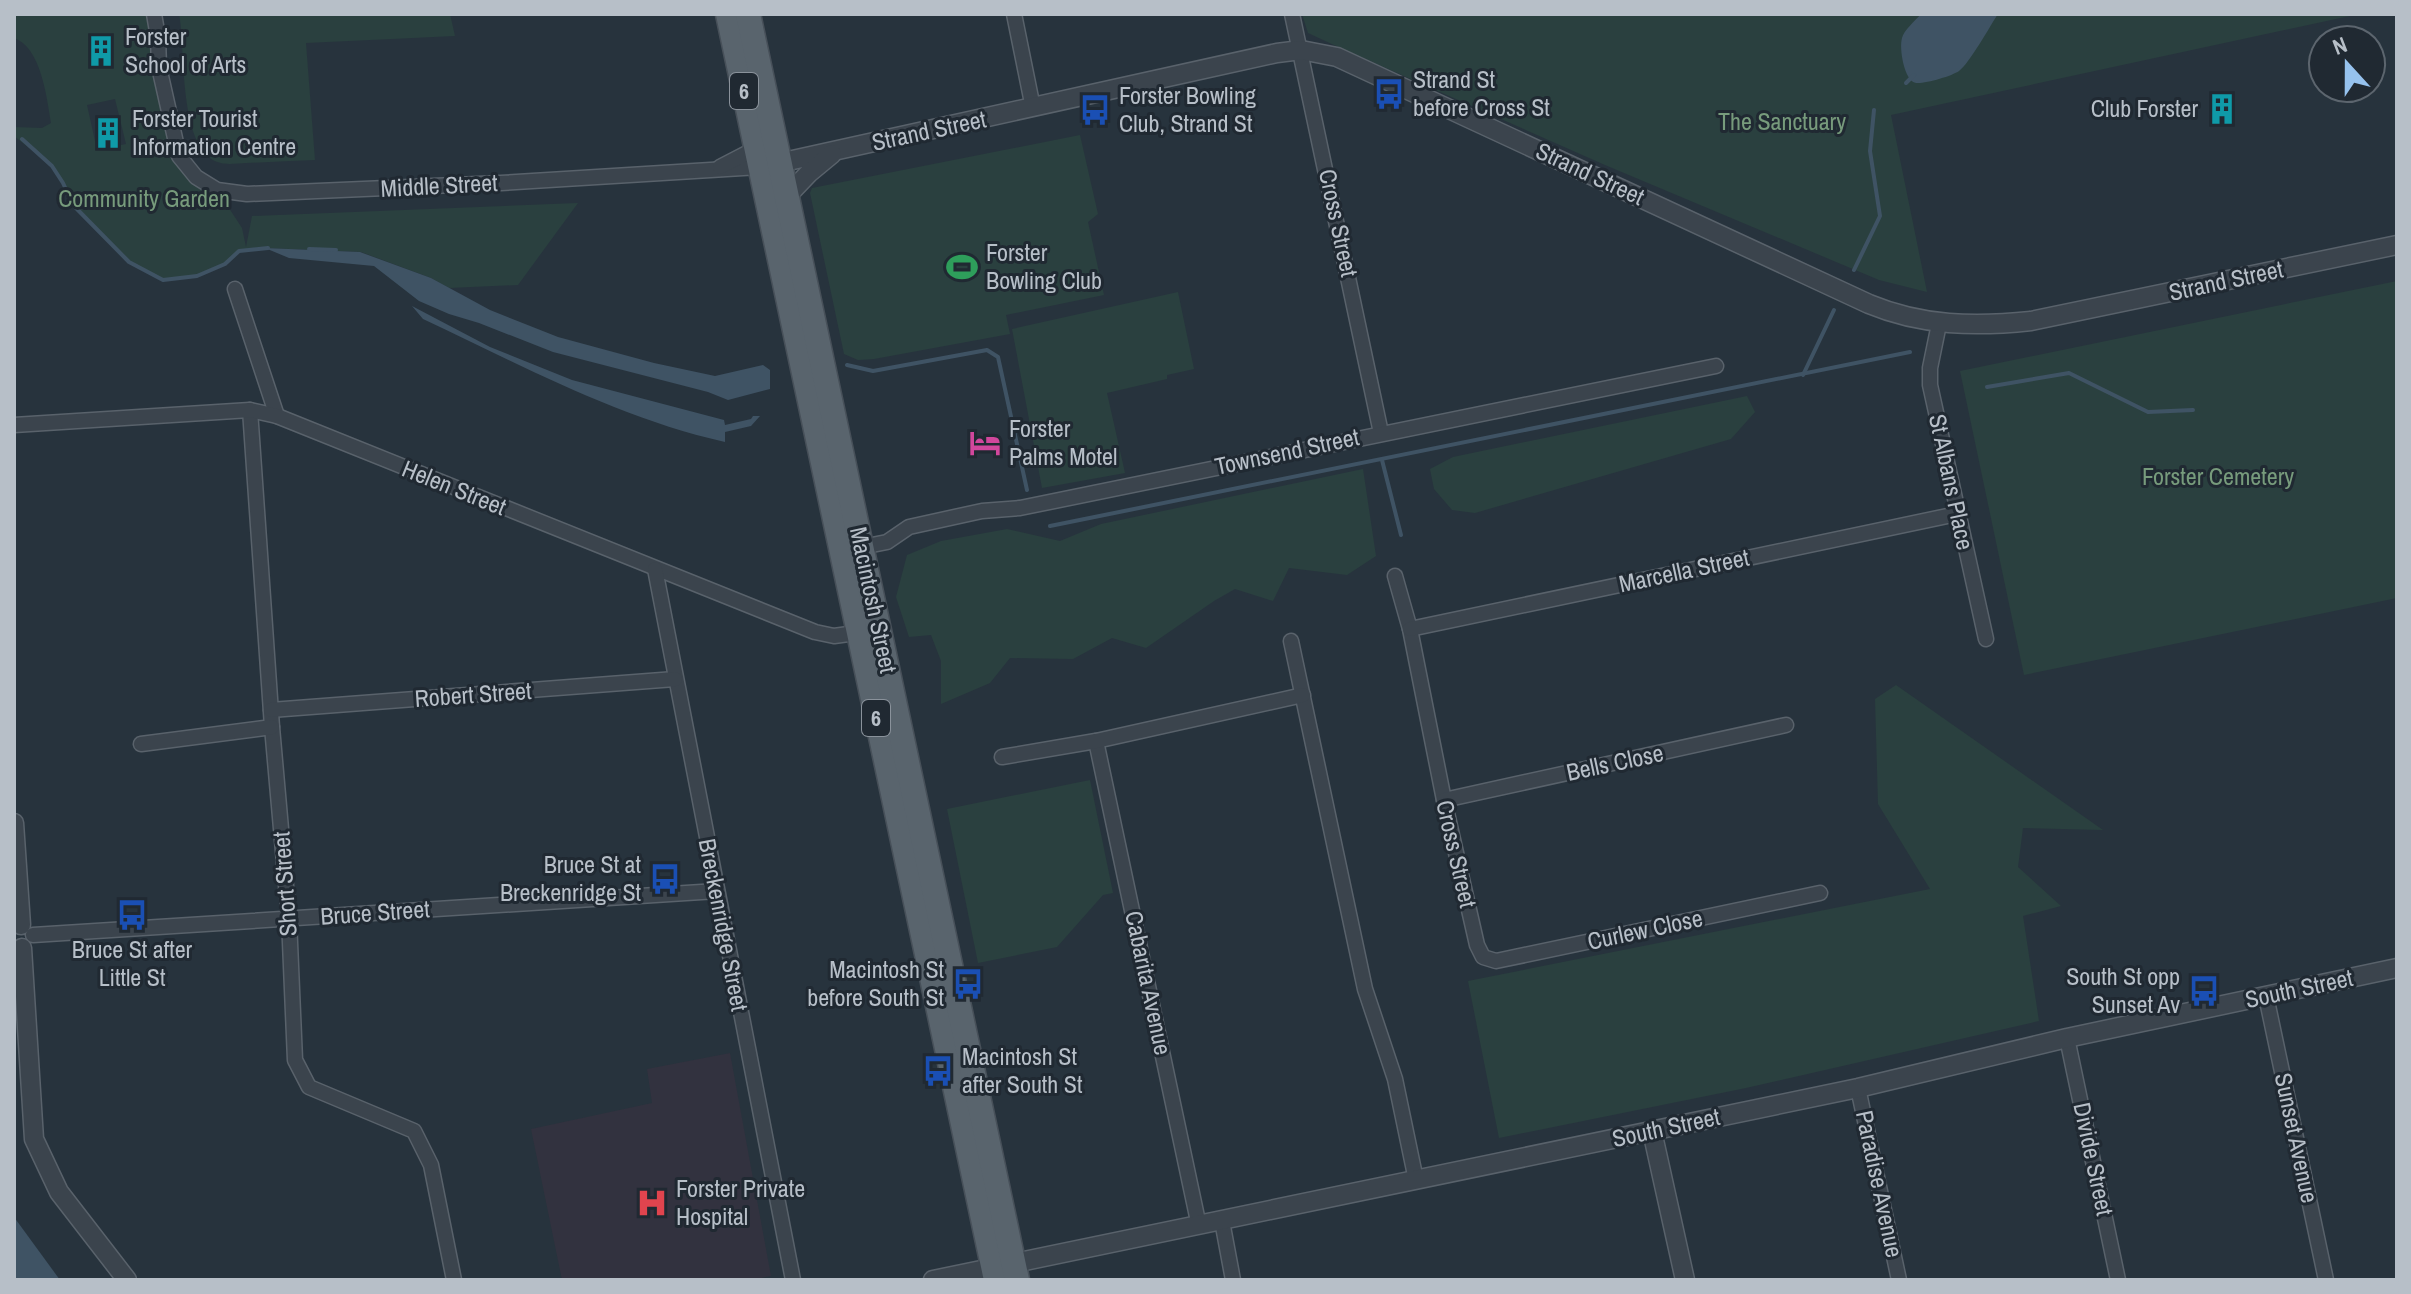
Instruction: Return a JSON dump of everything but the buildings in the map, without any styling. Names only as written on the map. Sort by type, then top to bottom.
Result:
[{"type":"main road","name":"Macintosh Street","points":[[728,14],[765,159],[869,631],[1005,1273]]},
{"type":"main road","name":"Macintosh Street","points":[[748,14],[771,128],[765,159],[788,195],[862,547],[869,631]]},
{"type":"street","name":"Middle Street","points":[[154,14],[159,67],[179,156],[196,177],[217,190],[247,194],[713,172],[765,159]]},
{"type":"street","points":[[1014,14],[1033,108]]},
{"type":"street","name":"Cross Street","points":[[1292,14],[1381,433]]},
{"type":"street","name":"Strand Street","points":[[765,159],[834,152],[1301,50],[1337,57],[1869,304],[1939,324],[2031,321],[2397,245]]},
{"type":"street","points":[[788,195],[834,152]]},
{"type":"street","name":"Middle Street","points":[[713,172],[747,153],[765,159]]},
{"type":"street","points":[[235,289],[277,416]]},
{"type":"street","name":"St Albans Place","points":[[1939,324],[1930,368],[1930,385],[1986,639]]},
{"type":"street","name":"Townsend Street","points":[[862,547],[887,542],[909,527],[982,511],[1020,508],[1716,366]]},
{"type":"street","name":"Helen Street","points":[[14,425],[250,410],[277,416],[815,632],[834,636],[869,631]]},
{"type":"street","name":"Short Street","points":[[250,410],[289,919],[295,1060],[309,1087],[414,1131],[431,1165],[454,1280]]},
{"type":"street","name":"Marcella Street","points":[[1410,629],[1957,514]]},
{"type":"street","name":"Breckenridge Street","points":[[655,569],[793,1280]]},
{"type":"street","name":"Cross Street","points":[[1395,576],[1410,629],[1477,945]]},
{"type":"street","points":[[1291,641],[1365,989],[1395,1079],[1416,1180]]},
{"type":"street","name":"Robert Street","points":[[271,710],[675,679]]},
{"type":"street","points":[[1002,757],[1096,741],[1303,695]]},
{"type":"street","name":"Bells Close","points":[[1444,800],[1786,725]]},
{"type":"street","points":[[141,744],[272,727]]},
{"type":"street","name":"Cabarita Avenue","points":[[1096,741],[1199,1226]]},
{"type":"street","points":[[14,823],[34,1139],[59,1192],[127,1280]]},
{"type":"street","name":"Bruce Street","points":[[21,936],[717,891]]},
{"type":"street","name":"Curlew Close","points":[[1477,945],[1483,957],[1496,961],[1820,893]]},
{"type":"street","name":"South Street","points":[[933,1280],[1005,1273],[1199,1226],[1858,1088],[2067,1038],[2397,968]]},
{"type":"street","name":"Sunset Avenue","points":[[2266,996],[2326,1280]]},
{"type":"street","name":"Divide Street","points":[[2067,1038],[2118,1280]]},
{"type":"street","name":"Paradise Avenue","points":[[1858,1088],[1899,1280]]},
{"type":"street","points":[[1652,1131],[1685,1280]]},
{"type":"street","points":[[1222,1221],[1233,1280]]},
{"type":"shaded area","points":[[1921,14],[1998,14],[1959,71],[1916,83],[1908,77],[1901,43],[1905,32]]},
{"type":"shaded area","points":[[265,248],[360,252],[431,278],[490,310],[558,337],[715,376],[763,365],[770,370],[770,389],[728,400],[708,392],[553,352],[419,301],[374,266],[289,258]]},
{"type":"shaded area","points":[[412,306],[490,347],[572,380],[724,420],[725,425],[760,416],[751,426],[725,432],[725,442],[685,432],[608,405],[533,372],[423,319]]},
{"type":"shaded area","name":"Forster Private Hospital","points":[[730,1053],[771,1276],[751,1280],[562,1280],[531,1129],[652,1103],[647,1069]]},
{"type":"shaded area","points":[[14,1217],[60,1280],[14,1280]]},
{"type":"green space","name":"Community Garden","points":[[14,14],[154,14],[179,156],[217,190],[242,228],[246,247],[252,216],[578,203],[518,285],[449,288],[431,278],[361,252],[265,248],[239,251],[225,264],[197,276],[163,280],[129,262],[73,205],[52,166],[14,136],[14,127],[42,128],[51,123],[37,62],[23,43],[14,38]],"holes":[[[115,99],[126,144],[97,150],[87,105]]]},
{"type":"green space","points":[[179,14],[450,14],[455,36],[306,43],[315,160],[227,164],[207,155],[197,141],[190,121]]},
{"type":"green space","name":"The Sanctuary","points":[[1302,14],[2359,14],[1891,115],[1927,292],[1879,280],[1605,165],[1308,33]]},
{"type":"green space","name":"Forster Bowling Club","points":[[1080,135],[1098,214],[1088,222],[1104,295],[1006,315],[1010,334],[874,359],[858,360],[844,354],[810,193],[812,188]]},
{"type":"green space","name":"Forster Cemetery","points":[[2397,281],[2397,598],[2024,675],[1960,371]]},
{"type":"green space","points":[[1178,292],[1194,369],[1167,375],[1167,379],[1107,393],[1125,473],[1042,488],[1012,329]]},
{"type":"green space","points":[[1747,396],[1755,412],[1731,439],[1475,513],[1452,510],[1434,489],[1430,469],[1453,457]]},
{"type":"green space","points":[[1363,469],[1376,556],[1347,575],[1289,568],[1273,601],[1235,589],[1146,648],[1112,638],[1073,659],[1010,658],[990,683],[941,704],[941,661],[931,635],[909,637],[896,597],[907,555],[941,541],[1007,529],[1060,541],[1101,524]]},
{"type":"green space","points":[[1896,685],[2103,830],[2023,828],[2018,867],[2061,906],[2023,916],[2039,1021],[1746,1088],[1499,1138],[1468,981],[1930,889],[1878,804],[1875,699]]},
{"type":"green space","points":[[1090,780],[1113,893],[1103,895],[1057,947],[978,963],[947,809]]},
{"type":"waterway","points":[[1906,83],[1914,75]]},
{"type":"waterway","points":[[1854,270],[1880,216],[1870,151],[1874,110]]},
{"type":"waterway","points":[[22,139],[52,166],[73,205],[129,262],[163,280],[197,276],[225,264],[239,251],[268,248]]},
{"type":"waterway","points":[[309,249],[336,250]]},
{"type":"waterway","points":[[1803,375],[1834,310]]},
{"type":"waterway","points":[[847,365],[873,371],[987,350],[998,357],[1027,490]]},
{"type":"waterway","points":[[1050,526],[1910,352]]},
{"type":"waterway","points":[[1987,387],[2069,373],[2148,412],[2193,410]]},
{"type":"waterway","points":[[1382,460],[1401,535]]},
{"type":"place","name":"Forster School of Arts","points":[[101,51]]},
{"type":"place","name":"Strand St before Cross St","points":[[1389,94]]},
{"type":"place","name":"Club Forster","points":[[2222,109]]},
{"type":"place","name":"Forster Bowling Club, Strand St","points":[[1095,110]]},
{"type":"place","name":"Forster Tourist Information Centre","points":[[108,133]]},
{"type":"place","name":"Forster Bowling Club","points":[[962,267]]},
{"type":"place","name":"Forster Palms Motel","points":[[985,443]]},
{"type":"place","name":"Bruce St at Breckenridge St","points":[[665,879]]},
{"type":"place","name":"Bruce St after Little St","points":[[132,915]]},
{"type":"place","name":"Macintosh St before South St","points":[[968,984]]},
{"type":"place","name":"South St opp Sunset Av","points":[[2204,991]]},
{"type":"place","name":"Macintosh St after South St","points":[[938,1071]]},
{"type":"place","name":"Forster Private Hospital","points":[[652,1203]]}]
